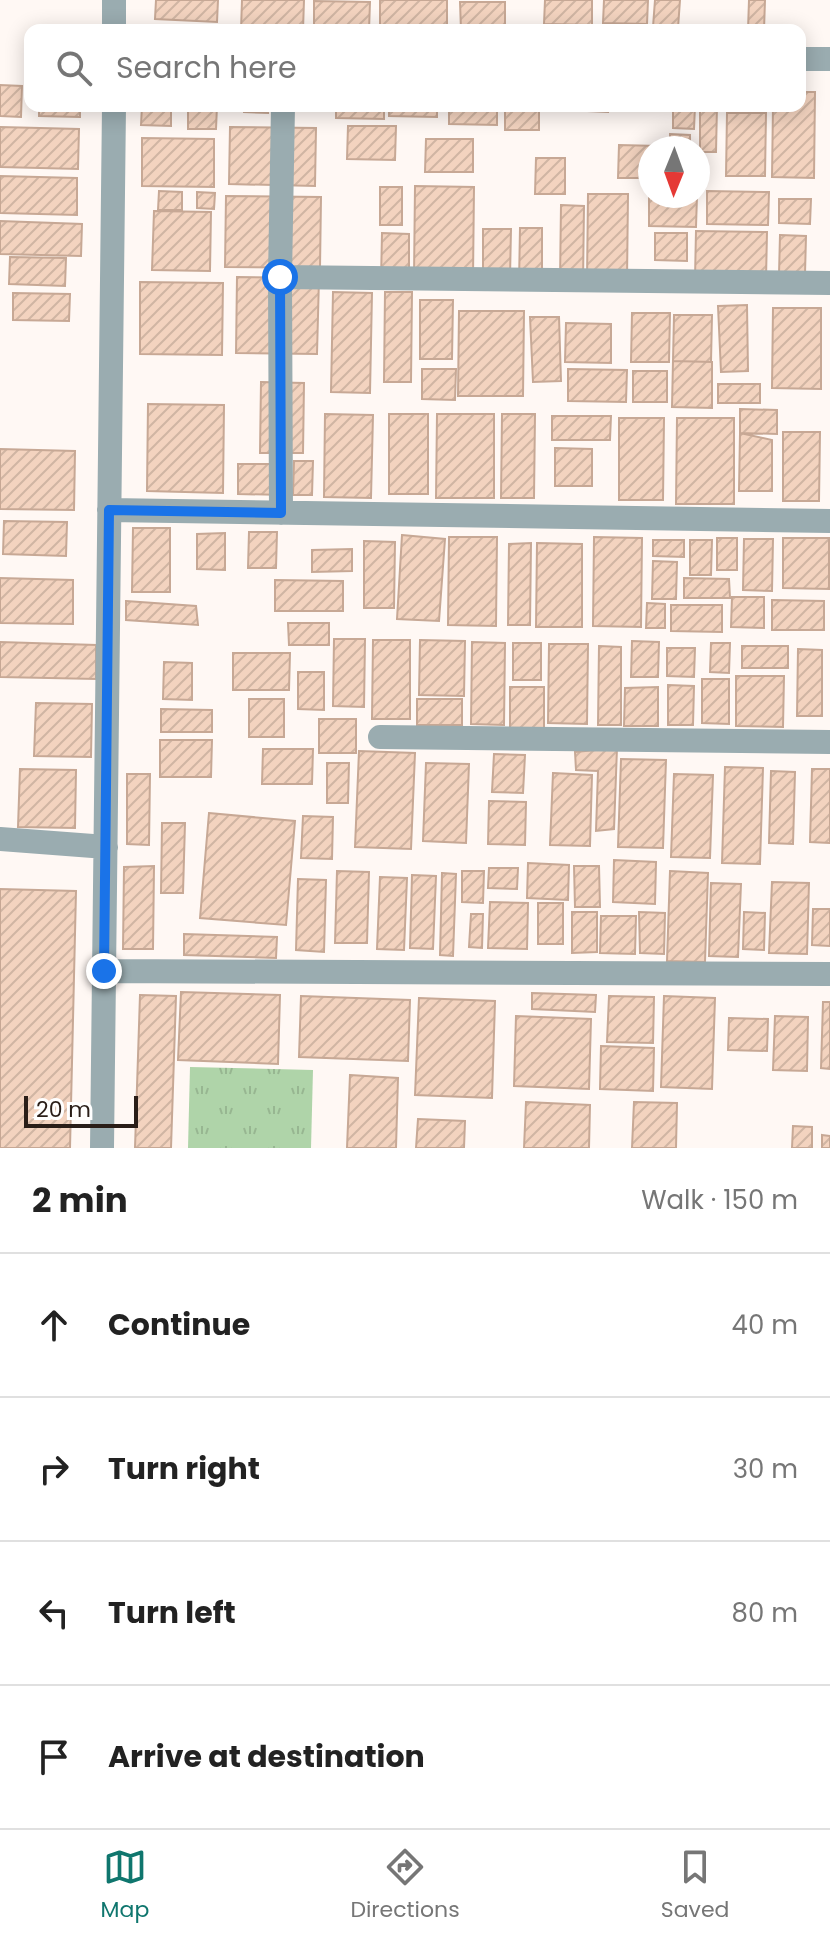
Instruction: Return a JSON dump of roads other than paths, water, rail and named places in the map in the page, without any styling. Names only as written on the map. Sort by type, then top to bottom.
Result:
[{"type":"street","points":[[114,0],[114,24]]},
{"type":"street","points":[[806,59],[830,59]]},
{"type":"street","points":[[102,1148],[114,112]]},
{"type":"street","points":[[281,513],[283,112]]},
{"type":"street","points":[[280,277],[830,283]]},
{"type":"street","points":[[109,510],[830,521]]},
{"type":"street","points":[[380,737],[830,742]]},
{"type":"street","points":[[0,839],[106,847]]},
{"type":"street","points":[[104,971],[830,974]]}]
